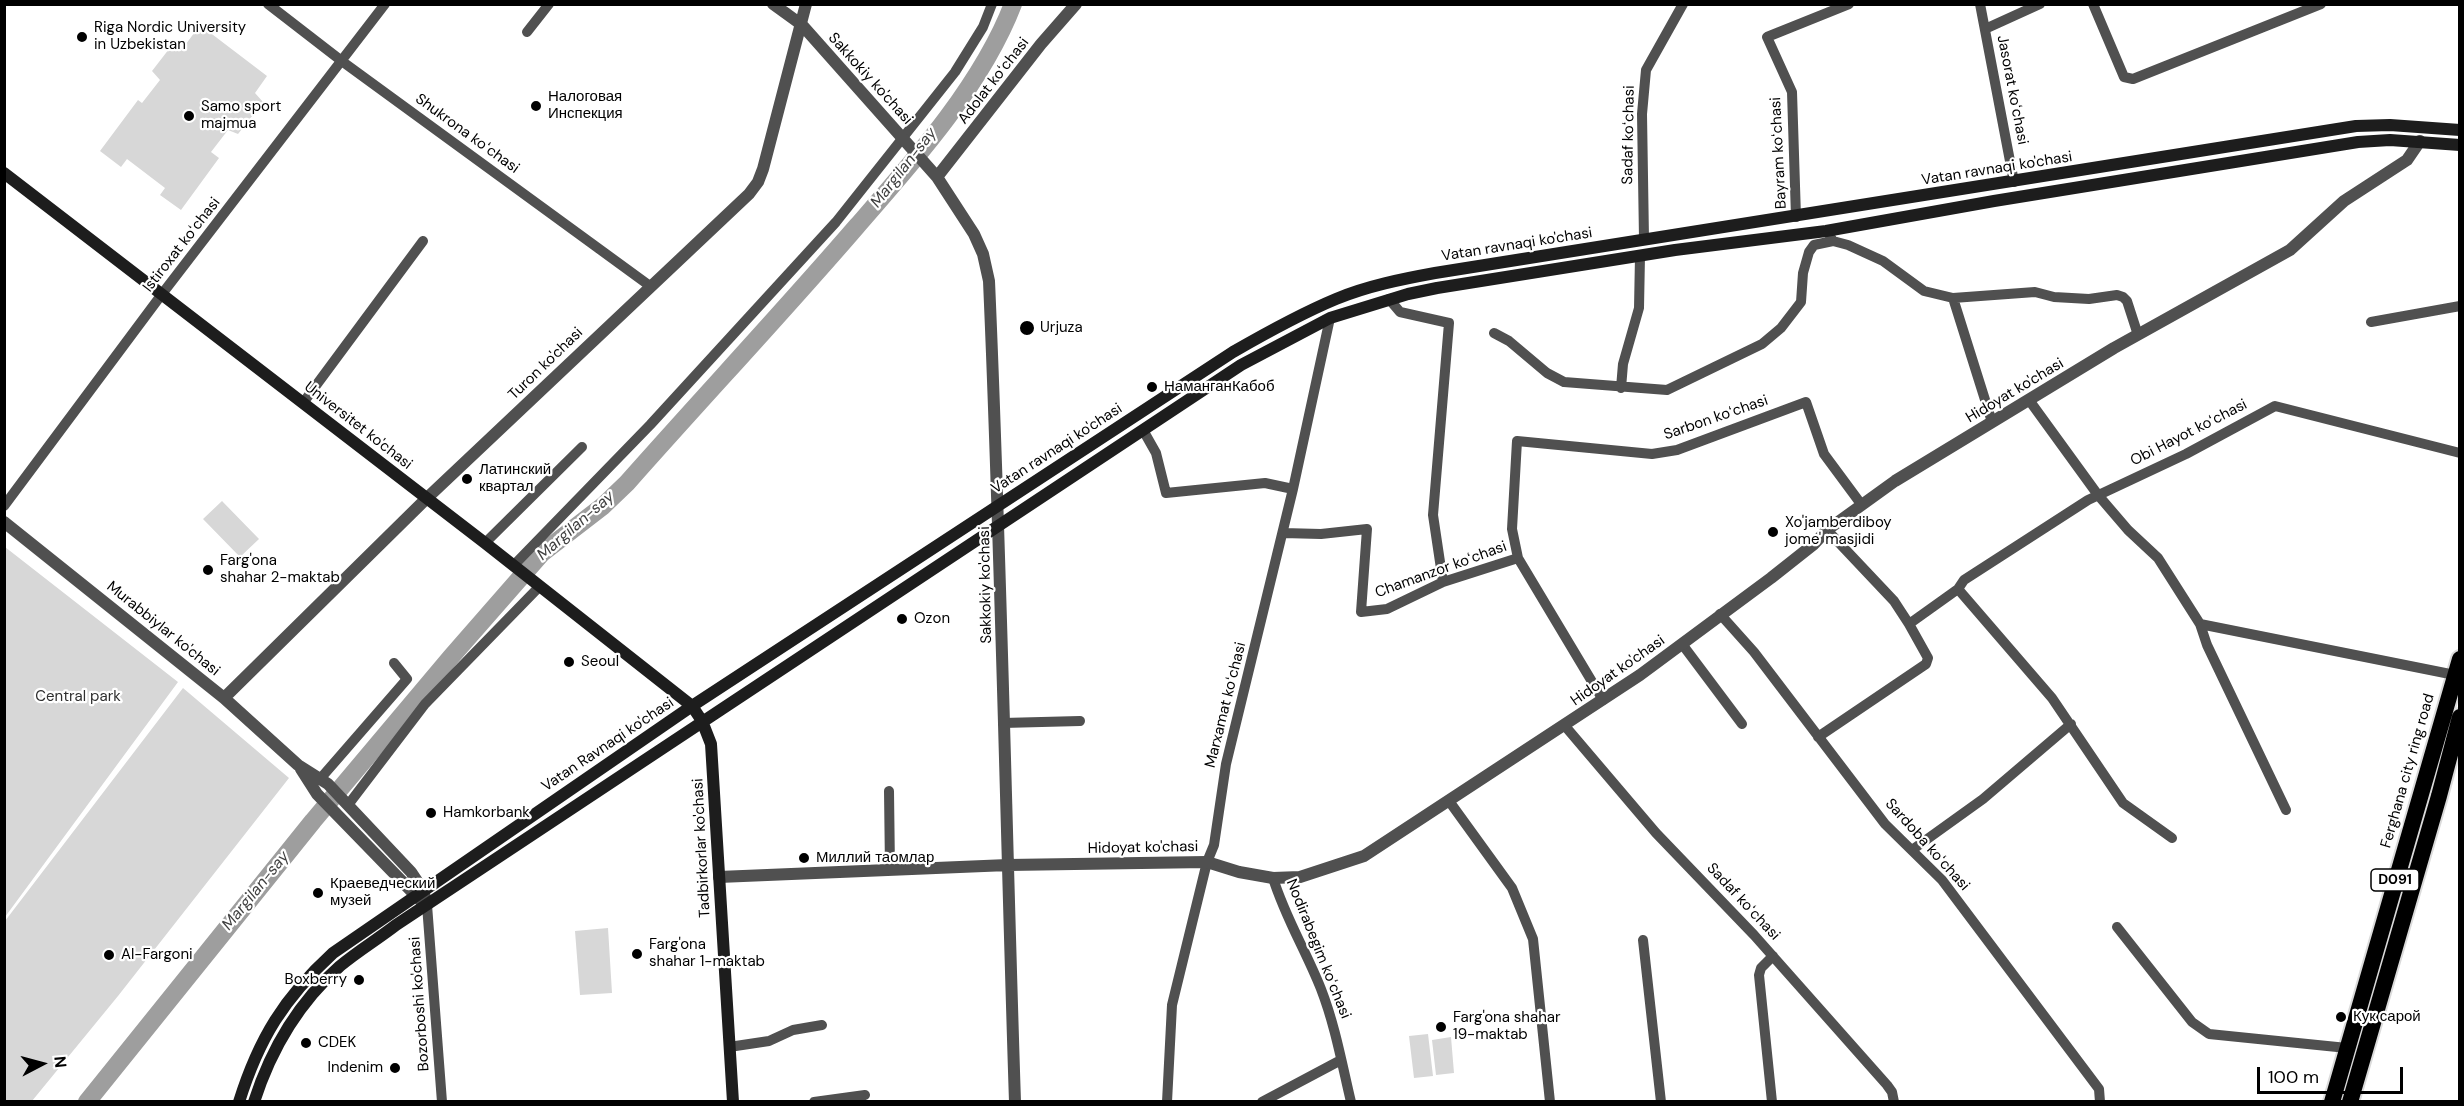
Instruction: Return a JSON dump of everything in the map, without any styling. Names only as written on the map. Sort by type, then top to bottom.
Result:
[{"type":"highway","name":"Ferghana city ring road","points":[[2332,1101],[2457,667]]},
{"type":"highway","name":"D091","points":[[2350,1101],[2460,717]]},
{"type":"main road","name":"Vatan ravnaqi ko'chasi","points":[[692,706],[1233,352],[1301,315],[1338,298],[1404,279],[1435,273],[2356,126],[2390,124],[2460,130]]},
{"type":"main road","name":"Vatan ravnaqi ko'chasi","points":[[702,721],[1240,365],[1330,318],[1389,299],[1437,288],[1675,250],[1830,236],[1994,201],[2358,142],[2420,141],[2460,145]]},
{"type":"main road","name":"Universitet ko'chasi","points":[[4,173],[486,543],[692,706]]},
{"type":"main road","points":[[1672,235],[1675,250]]},
{"type":"main road","name":"Tadbirkorlar ko'chasi","points":[[692,706],[702,721],[711,744],[733,1101]]},
{"type":"main road","name":"Vatan Ravnaqi ko'chasi","points":[[239,1101],[264,1038],[281,1009],[309,975],[333,953],[692,706]]},
{"type":"main road","points":[[254,1101],[277,1045],[293,1017],[320,985],[342,964],[702,721]]},
{"type":"street","name":"Shukrona koʻchasi","points":[[268,4],[343,62],[650,286]]},
{"type":"street","name":"Istiroxat koʻchasi","points":[[4,506],[162,294],[343,62],[385,4]]},
{"type":"street","points":[[527,32],[549,4]]},
{"type":"street","name":"Sakkokiy ko'chasi","points":[[773,4],[802,26],[937,177],[974,234],[983,254],[990,281],[999,505],[1003,723],[1015,1101]]},
{"type":"street","name":"Turon ko'chasi","points":[[224,698],[427,498],[749,194],[758,182],[802,26],[806,4]]},
{"type":"street","points":[[514,565],[651,425],[836,222],[955,72],[983,27],[992,4]]},
{"type":"street","name":"Adolat koʻchasi","points":[[937,177],[1041,44],[1076,4]]},
{"type":"street","name":"Sadaf koʻchasi","points":[[1644,240],[1642,114],[1646,70],[1683,4]]},
{"type":"street","name":"Bayram koʻchasi","points":[[1796,217],[1792,92],[1767,37],[1849,4]]},
{"type":"street","name":"Jasorat koʻchasi","points":[[1980,4],[2014,182]]},
{"type":"street","points":[[1985,29],[2040,4]]},
{"type":"street","points":[[2093,4],[2124,77],[2133,80],[2321,4]]},
{"type":"street","name":"Hidoyat ko'chasi","points":[[718,877],[1008,865],[1207,862],[1239,872],[1273,878],[1300,877],[1364,856],[1603,700],[1682,644],[1805,551],[1827,530],[1895,481],[2138,335],[2290,250],[2344,201],[2408,159],[2420,141]]},
{"type":"street","points":[[1494,333],[1509,341],[1547,373],[1564,382],[1667,390],[1762,344],[1781,328],[1801,302],[1803,273],[1809,252],[1814,245],[1830,236],[1883,261],[1924,291],[1953,298],[2035,292],[2054,297],[2090,299],[2117,295],[2127,301],[2138,335]]},
{"type":"street","points":[[303,403],[423,241]]},
{"type":"street","points":[[1621,387],[1623,364],[1639,308],[1640,256]]},
{"type":"street","points":[[1953,298],[1992,422]]},
{"type":"street","points":[[1389,299],[1400,312],[1449,323],[1433,515],[1443,582]]},
{"type":"street","points":[[2371,322],[2460,306]]},
{"type":"street","name":"Marxamat koʻchasi","points":[[1167,1101],[1172,1005],[1207,862],[1214,845],[1226,764],[1283,533],[1330,318]]},
{"type":"street","points":[[2029,400],[2098,495],[2128,530],[2158,558],[2200,624],[2207,645],[2286,810]]},
{"type":"street","name":"Sarbon koʻchasi","points":[[1518,558],[1512,529],[1517,441],[1652,454],[1677,450],[1806,402],[1824,454],[1862,504]]},
{"type":"street","name":"Obi Hayot koʻchasi","points":[[1908,624],[1958,589],[1964,580],[2098,495],[2186,454],[2276,406],[2460,453]]},
{"type":"street","points":[[1143,430],[1156,453],[1166,493],[1265,483],[1293,489]]},
{"type":"street","points":[[486,543],[582,447]]},
{"type":"street","name":"Murabbiylar ko'chasi","points":[[4,522],[224,698],[298,765],[324,782],[341,805],[411,872],[419,893],[427,905]]},
{"type":"street","name":"Chamanzor koʻchasi","points":[[1283,533],[1321,534],[1367,529],[1361,612],[1388,609],[1443,582],[1518,558]]},
{"type":"street","points":[[1818,737],[1926,664],[1928,658],[1894,601],[1827,530]]},
{"type":"street","points":[[1518,558],[1603,700]]},
{"type":"street","points":[[341,805],[425,704],[540,586]]},
{"type":"street","points":[[1958,589],[2052,698],[2123,803],[2172,838]]},
{"type":"street","name":"Sardoba koʻchasi","points":[[1720,614],[1754,652],[1885,824],[1942,880],[2099,1089],[2100,1101]]},
{"type":"street","points":[[2200,624],[2457,667]]},
{"type":"street","points":[[1682,644],[1742,724]]},
{"type":"street","points":[[324,782],[407,679],[393,663]]},
{"type":"street","points":[[1003,723],[1080,721]]},
{"type":"street","points":[[1912,850],[1983,800],[2071,724]]},
{"type":"street","name":"Sadaf koʻchasi","points":[[1565,726],[1656,832],[1773,956],[1887,1085],[1894,1101]]},
{"type":"street","name":"Murabbiylar ko'chasi","points":[[298,765],[317,794],[341,805]]},
{"type":"street","points":[[889,791],[890,870]]},
{"type":"street","points":[[1449,801],[1512,888],[1533,939],[1550,1101]]},
{"type":"street","name":"Nodirabegim koʻchasi","points":[[1273,878],[1281,904],[1321,989],[1336,1034],[1351,1101]]},
{"type":"street","name":"Bozorboshi ko'chasi","points":[[427,905],[442,1101]]},
{"type":"street","points":[[2117,927],[2192,1022],[2208,1034],[2347,1048]]},
{"type":"street","points":[[1643,940],[1661,1101]]},
{"type":"street","points":[[1772,1101],[1759,975],[1761,968],[1773,956]]},
{"type":"street","points":[[729,1047],[769,1041],[793,1030],[822,1025]]},
{"type":"street","points":[[1262,1101],[1341,1060]]},
{"type":"street","points":[[814,1101],[865,1095]]},
{"type":"green space","name":"Samo sport majmua","points":[[200,25],[267,76],[255,93],[263,102],[238,134],[228,130],[211,152],[219,158],[181,210],[160,195],[165,188],[127,159],[121,167],[100,151],[138,100],[142,103],[160,80],[152,71],[176,40],[186,44]]},
{"type":"green space","points":[[222,501],[259,539],[240,557],[203,519]]},
{"type":"green space","name":"Central park","points":[[5,547],[178,682],[5,917]]},
{"type":"green space","points":[[183,688],[289,778],[118,996],[32,1101],[5,1101],[5,921]]},
{"type":"green space","points":[[608,928],[612,993],[580,995],[575,931]]},
{"type":"green space","points":[[1428,1034],[1433,1076],[1414,1078],[1409,1036]]},
{"type":"green space","points":[[1451,1037],[1454,1073],[1436,1075],[1432,1040]]},
{"type":"waterway","name":"Margilan-say","points":[[87,1102],[313,821],[542,553],[603,506],[627,483],[800,291],[923,149],[984,64],[1013,4]]},
{"type":"place","name":"Riga Nordic University in Uzbekistan","points":[[82,37]]},
{"type":"place","name":"Налоговая Инспекция","points":[[536,106]]},
{"type":"place","name":"Samo sport majmua","points":[[189,116]]},
{"type":"place","name":"Urjuza","points":[[1027,328]]},
{"type":"place","name":"НаманганКабоб","points":[[1152,387]]},
{"type":"place","name":"Латинский квартал","points":[[467,479]]},
{"type":"place","name":"Xo'jamberdiboy jome' masjidi","points":[[1773,532]]},
{"type":"place","name":"Farg'ona shahar 2-maktab","points":[[208,570]]},
{"type":"place","name":"Ozon","points":[[902,619]]},
{"type":"place","name":"Seoul","points":[[569,662]]},
{"type":"place","name":"Hamkorbank","points":[[431,813]]},
{"type":"place","name":"Миллий таомлар","points":[[804,858]]},
{"type":"place","name":"Краеведческий музей","points":[[318,893]]},
{"type":"place","name":"Farg'ona shahar 1-maktab","points":[[637,954]]},
{"type":"place","name":"Al-Fargoni","points":[[109,955]]},
{"type":"place","name":"Boxberry","points":[[359,980]]},
{"type":"place","name":"Кук сарой","points":[[2341,1017]]},
{"type":"place","name":"Farg'ona shahar 19-maktab","points":[[1441,1027]]},
{"type":"place","name":"CDEK","points":[[306,1043]]},
{"type":"place","name":"Indenim","points":[[395,1068]]}]
